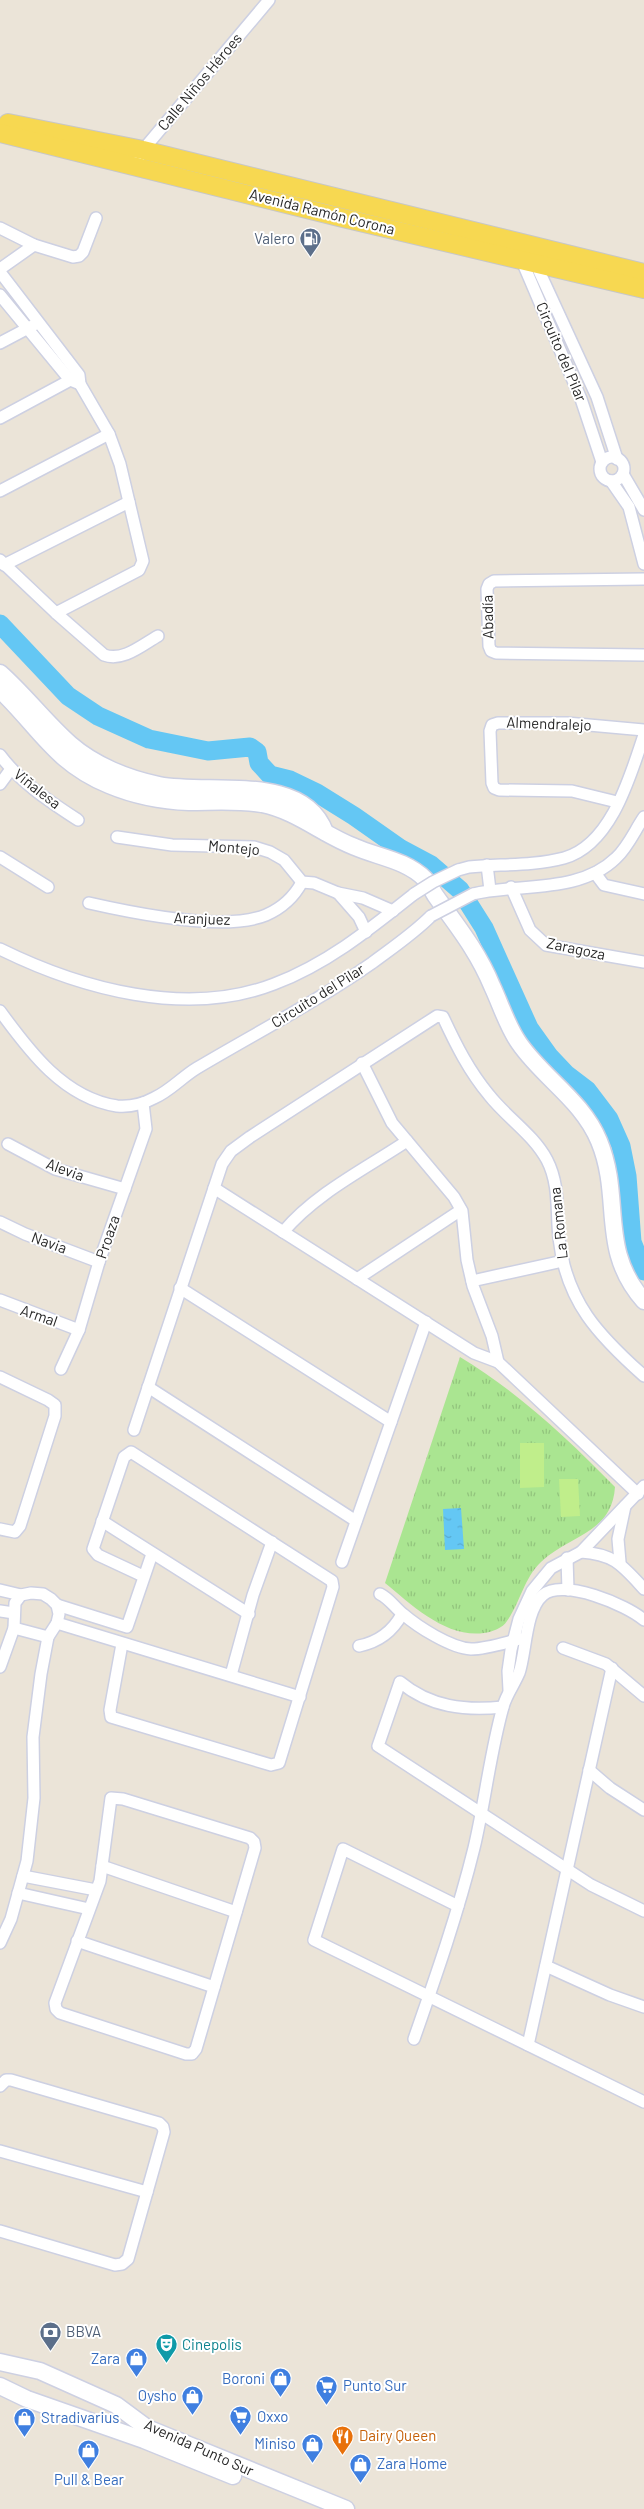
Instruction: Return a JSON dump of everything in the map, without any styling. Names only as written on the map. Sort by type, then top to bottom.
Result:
[{"type":"main road","name":"Avenida Ramón Corona","points":[[0,122],[143,150],[644,273]]},
{"type":"main road","name":"Avenida Ramón Corona","points":[[0,133],[644,289]]},
{"type":"street","name":"Calle Niños Héroes","points":[[134,166],[143,150],[269,0]]},
{"type":"street","points":[[0,228],[34,244],[73,256],[79,256],[96,218]]},
{"type":"street","points":[[34,244],[0,270],[40,322],[109,434],[120,464],[143,566],[56,613]]},
{"type":"street","name":"Circuito del Pilar","points":[[527,244],[529,262],[581,399],[602,462]]},
{"type":"street","name":"Circuito del Pilar","points":[[529,262],[598,397],[617,459]]},
{"type":"street","points":[[0,295],[76,380]]},
{"type":"street","points":[[0,344],[40,322]]},
{"type":"street","points":[[0,418],[76,380]]},
{"type":"street","points":[[0,491],[109,434]]},
{"type":"street","points":[[644,510],[622,474],[622,464],[617,459],[609,458],[602,462],[601,474],[611,481],[629,507],[640,538],[644,564]]},
{"type":"street","points":[[611,481],[616,480],[622,474]]},
{"type":"street","points":[[129,502],[2,563],[104,655],[113,658],[124,655],[158,636]]},
{"type":"street","name":"Abadía","points":[[644,579],[494,581],[489,584],[487,589],[489,646],[491,651],[496,653],[644,655]]},
{"type":"street","points":[[0,673],[71,745],[102,765],[132,778],[162,786],[250,789],[285,796],[309,807],[321,821],[326,834]]},
{"type":"street","points":[[0,690],[64,760],[109,785],[152,797],[175,801],[237,802],[266,805],[304,819],[326,834],[373,855],[404,864],[416,871],[427,881],[457,922],[486,973],[520,1045],[546,1076],[576,1104],[598,1139],[610,1176],[618,1256],[628,1281],[644,1301]]},
{"type":"street","name":"Almendralejo","points":[[617,802],[572,791],[500,790],[494,788],[492,783],[490,731],[492,725],[498,723],[567,723],[644,730]]},
{"type":"street","name":"Circuito del Pilar","points":[[0,949],[72,979],[121,991],[183,999],[233,995],[274,984],[328,957],[366,932],[414,894],[458,870],[487,865],[550,860],[575,853],[594,840],[605,827],[631,774],[644,735]]},
{"type":"street","name":"Viñalesa","points":[[0,755],[11,769],[37,792],[78,820]]},
{"type":"street","points":[[0,784],[11,769]]},
{"type":"street","name":"Circuito del Pilar","points":[[0,1011],[36,1058],[65,1082],[104,1102],[118,1106],[143,1103],[166,1092],[197,1068],[331,991],[415,932],[431,916],[473,894],[511,887],[573,882],[595,873],[616,858],[643,820]]},
{"type":"street","name":"Montejo","points":[[116,837],[172,845],[254,846],[284,860],[302,882]]},
{"type":"street","points":[[0,857],[48,887]]},
{"type":"street","points":[[487,865],[490,890]]},
{"type":"street","points":[[595,873],[604,885],[644,894]]},
{"type":"street","points":[[302,882],[314,883],[338,893],[363,898],[393,911]]},
{"type":"street","name":"Aranjuez","points":[[89,903],[168,918],[247,919],[266,915],[279,908],[296,894],[302,882]]},
{"type":"street","name":"Zaragoza","points":[[511,887],[530,930],[546,945],[644,962]]},
{"type":"street","points":[[338,893],[359,917],[366,932]]},
{"type":"street","name":"La Romana","points":[[362,1064],[437,1016],[443,1017],[475,1076],[490,1096],[535,1142],[547,1161],[557,1195],[563,1261],[574,1296],[596,1330],[644,1376]]},
{"type":"street","points":[[134,1430],[222,1164],[239,1145],[362,1064],[392,1123],[443,1183],[461,1210],[472,1281],[492,1336],[498,1362]]},
{"type":"street","name":"Proaza","points":[[61,1369],[79,1330],[99,1262],[146,1129],[143,1103]]},
{"type":"street","points":[[283,1232],[297,1216],[320,1198],[407,1141]]},
{"type":"street","name":"Alevia","points":[[8,1144],[55,1169],[124,1189]]},
{"type":"street","points":[[214,1188],[474,1353],[498,1362],[641,1490],[581,1552],[551,1568],[537,1593],[522,1612],[519,1639],[508,1671],[509,1690],[503,1707],[481,1813],[458,1906],[414,2039]]},
{"type":"street","points":[[357,1279],[461,1210]]},
{"type":"street","name":"Navia","points":[[0,1222],[25,1234],[99,1262]]},
{"type":"street","points":[[472,1281],[563,1261]]},
{"type":"street","points":[[180,1288],[391,1422]]},
{"type":"street","name":"Armal","points":[[0,1300],[79,1330]]},
{"type":"street","points":[[342,1562],[426,1322]]},
{"type":"street","points":[[0,1377],[48,1400],[55,1406],[55,1416],[18,1530],[11,1532],[0,1529]]},
{"type":"street","points":[[148,1387],[356,1521]]},
{"type":"street","points":[[122,1644],[110,1710],[111,1717],[119,1721],[275,1765],[281,1760],[333,1584],[329,1578],[131,1452],[124,1457],[94,1546],[95,1553],[144,1576]]},
{"type":"street","points":[[620,1562],[618,1539],[624,1506]]},
{"type":"street","points":[[102,1521],[249,1614]]},
{"type":"street","points":[[231,1675],[272,1542]]},
{"type":"street","points":[[581,1552],[598,1553],[620,1562],[644,1589]]},
{"type":"street","points":[[0,1667],[14,1628],[16,1603],[22,1596],[31,1593],[43,1594],[57,1605],[127,1627],[152,1554]]},
{"type":"street","points":[[567,1558],[568,1590]]},
{"type":"street","points":[[0,1590],[22,1596]]},
{"type":"street","points":[[537,1593],[550,1590],[568,1590],[614,1601],[641,1613]]},
{"type":"street","points":[[380,1594],[391,1600],[402,1614],[452,1644],[463,1648],[473,1649],[519,1639]]},
{"type":"street","points":[[0,1943],[11,1919],[27,1860],[34,1798],[33,1737],[48,1637],[57,1623],[57,1605]]},
{"type":"street","points":[[0,1612],[14,1612]]},
{"type":"street","points":[[359,1646],[381,1638],[390,1630],[402,1614]]},
{"type":"street","points":[[57,1623],[300,1697]]},
{"type":"street","points":[[14,1628],[48,1637]]},
{"type":"street","points":[[564,1648],[586,1655],[612,1668],[644,1696]]},
{"type":"street","points":[[528,2045],[612,1668]]},
{"type":"street","points":[[503,1707],[471,1709],[443,1705],[420,1696],[400,1682],[378,1746],[567,1870],[607,1894],[644,1911]]},
{"type":"street","points":[[589,1770],[610,1788],[644,1810]]},
{"type":"street","points":[[111,1798],[123,1799],[250,1838],[254,1842],[255,1848],[196,2049],[192,2054],[186,2054],[60,2013],[56,2009],[55,2003],[96,1890],[102,1866],[111,1798]]},
{"type":"street","points":[[458,1906],[343,1849],[314,1940],[644,2102]]},
{"type":"street","points":[[102,1866],[236,1912]]},
{"type":"street","points":[[23,1876],[96,1890]]},
{"type":"street","points":[[18,1893],[89,1908]]},
{"type":"street","points":[[77,1941],[214,1987]]},
{"type":"street","points":[[546,1966],[644,2008]]},
{"type":"street","points":[[0,2086],[6,2080],[11,2080],[159,2123],[163,2127],[164,2132],[128,2259],[122,2264],[115,2264],[0,2231]]},
{"type":"street","points":[[0,2151],[146,2192]]},
{"type":"street","name":"Avenida Punto Sur","points":[[0,2362],[19,2365],[57,2379],[116,2405],[147,2428],[346,2509]]},
{"type":"street","points":[[4,2388],[17,2388],[25,2383],[25,2375],[19,2365]]},
{"type":"street","points":[[55,2407],[40,2396],[40,2392],[48,2381],[57,2379]]},
{"type":"street","name":"Avenida Punto Sur","points":[[4,2388],[27,2399],[55,2407],[316,2509]]},
{"type":"green space","points":[[460,1357],[502,1385],[542,1417],[615,1487],[612,1503],[606,1515],[598,1524],[541,1562],[530,1575],[503,1626],[484,1633],[456,1631],[443,1625],[419,1610],[385,1583]]},
{"type":"green space","points":[[520,1443],[544,1443],[544,1487],[520,1488]]},
{"type":"green space","points":[[559,1479],[578,1479],[580,1516],[561,1517]]},
{"type":"water","points":[[461,1508],[464,1549],[445,1550],[443,1509]]},
{"type":"waterway","points":[[0,624],[68,696],[98,716],[149,739],[208,751],[250,747],[257,752],[259,763],[270,775],[290,780],[317,793],[401,849],[431,865],[460,890],[484,928],[529,1028],[549,1056],[566,1074],[587,1090],[609,1119],[621,1146],[627,1176],[632,1242],[644,1271]]},
{"type":"place","name":"Valero","points":[[311,258]]},
{"type":"place","name":"BBVA","points":[[50,2351]]},
{"type":"place","name":"Cinepolis","points":[[166,2364]]},
{"type":"place","name":"Zara","points":[[136,2378]]},
{"type":"place","name":"Boroni","points":[[281,2398]]},
{"type":"place","name":"Punto Sur","points":[[327,2405]]},
{"type":"place","name":"Oysho","points":[[193,2415]]},
{"type":"place","name":"Oxxo","points":[[241,2436]]},
{"type":"place","name":"Stradivarius","points":[[25,2437]]},
{"type":"place","name":"Dairy Queen","points":[[343,2455]]},
{"type":"place","name":"Miniso","points":[[312,2463]]},
{"type":"place","name":"Pull & Bear","points":[[89,2470]]},
{"type":"place","name":"Zara Home","points":[[361,2483]]}]
